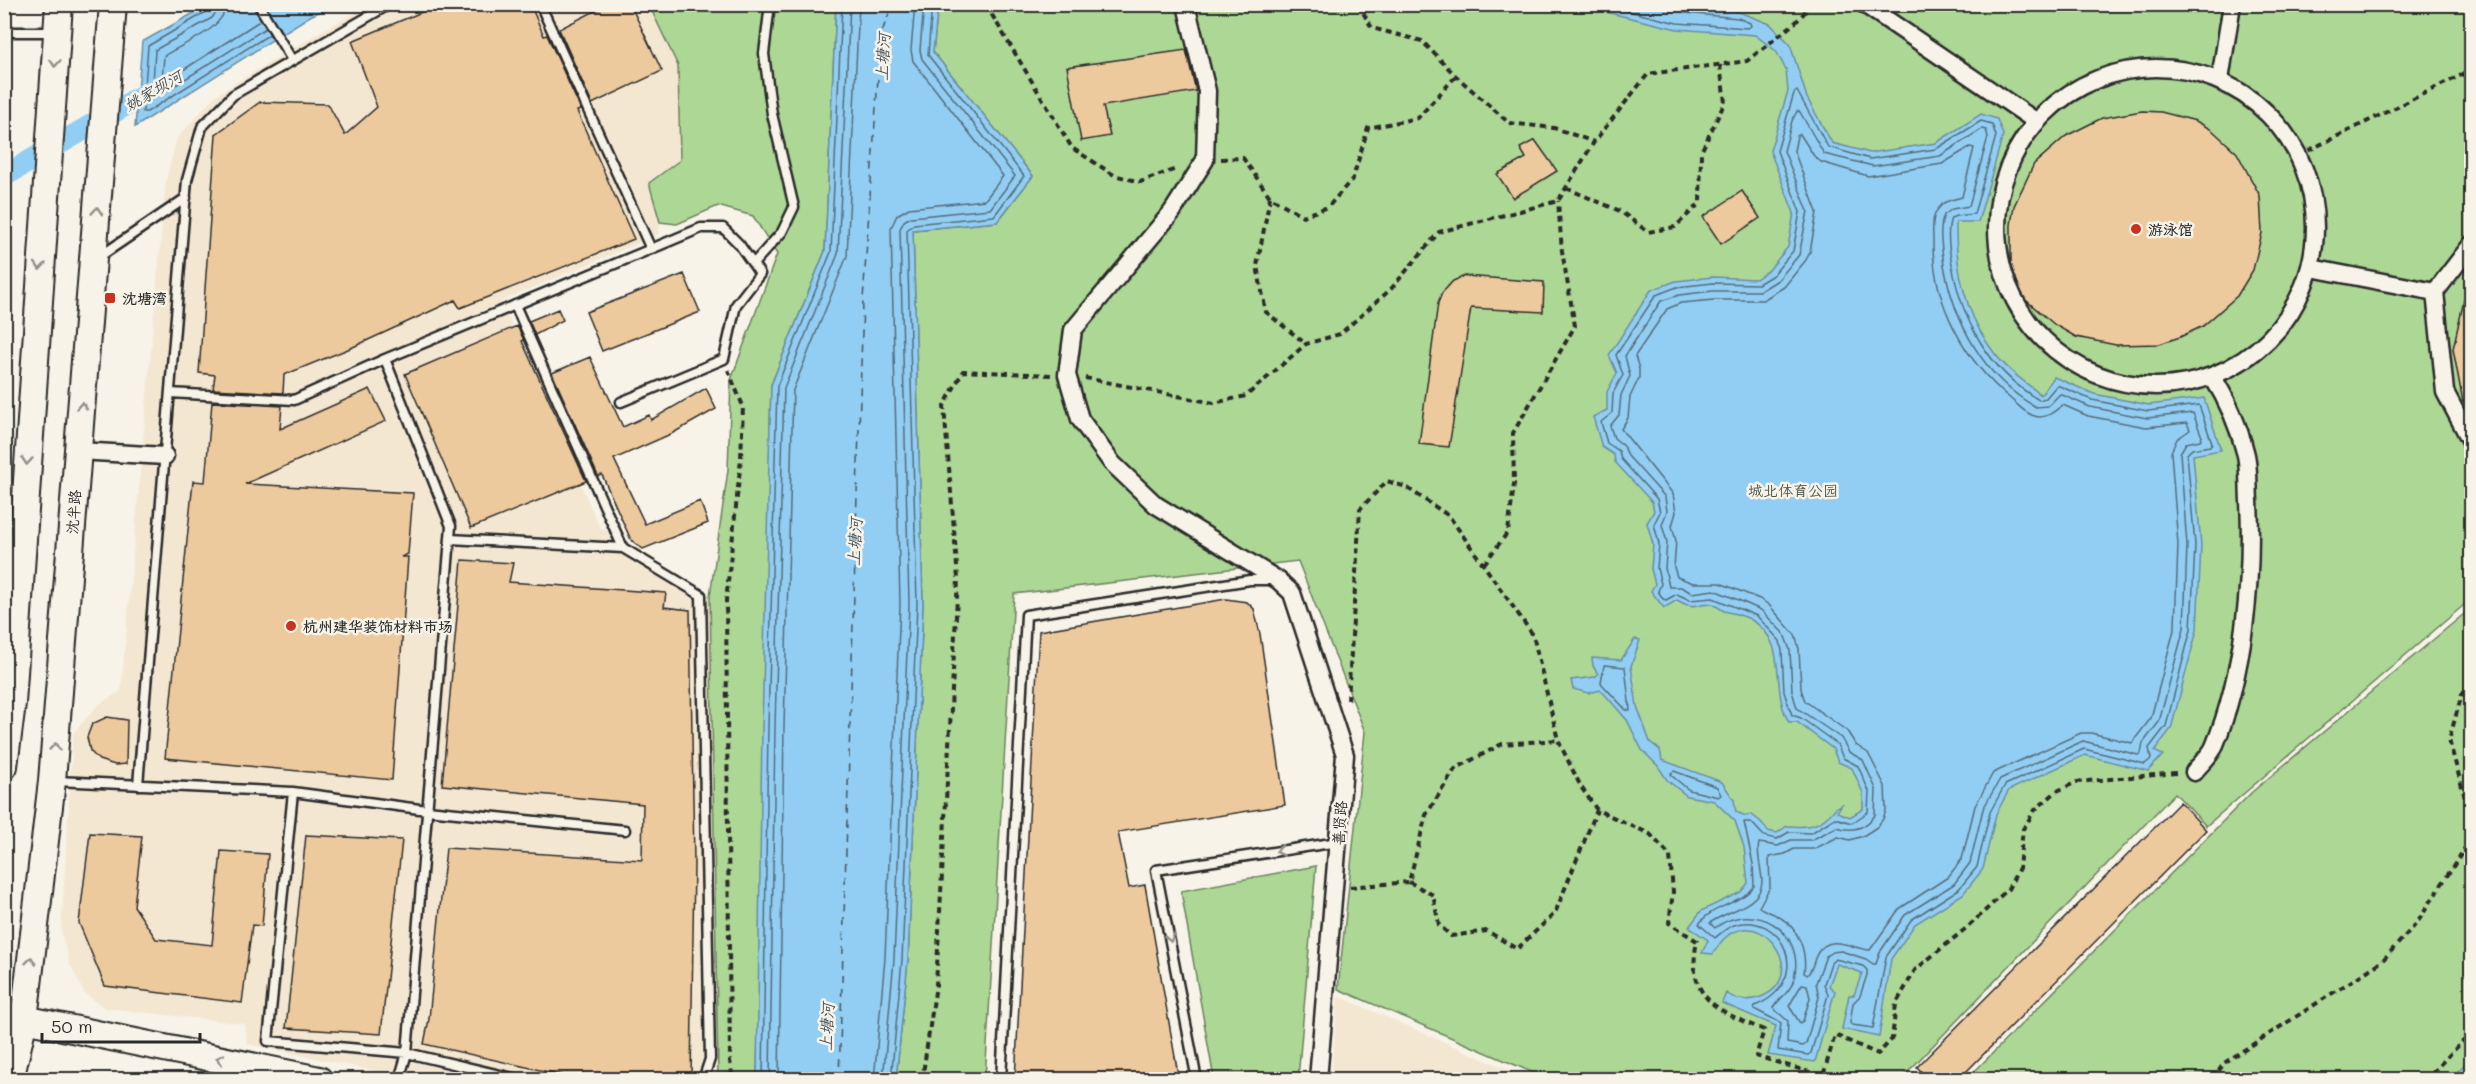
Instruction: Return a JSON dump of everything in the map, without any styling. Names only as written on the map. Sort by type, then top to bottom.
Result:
[{"type":"main road","points":[[4,766],[59,4]]},
{"type":"main road","name":"沈半路","points":[[15,1077],[14,1018],[52,781],[113,4]]},
{"type":"main road","points":[[14,1018],[319,1080]]},
{"type":"street","points":[[1188,4],[1187,9],[1207,91],[1205,160],[1172,212],[1073,330],[1067,375],[1080,419],[1112,463],[1156,505],[1278,580]]},
{"type":"street","points":[[1864,4],[2037,122]]},
{"type":"street","points":[[2220,80],[2232,4]]},
{"type":"street","points":[[2142,68],[2182,69],[2220,80],[2252,99],[2278,124],[2299,155],[2312,191],[2316,229],[2311,268],[2296,303],[2274,334],[2246,359],[2212,376],[2171,386],[2129,384],[2088,372],[2053,349],[2024,318],[2005,280],[1997,239],[1999,197],[2013,157],[2037,122],[2067,95],[2103,77],[2142,68]]},
{"type":"street","points":[[2472,244],[2435,292],[2445,392],[2472,443]]},
{"type":"street","points":[[2311,268],[2435,292]]},
{"type":"street","points":[[2194,772],[2213,749],[2229,695],[2242,637],[2249,582],[2251,536],[2246,457],[2228,402],[2212,376]]},
{"type":"street","points":[[78,451],[165,456]]},
{"type":"street","name":"善贤路","points":[[1278,580],[1292,593],[1345,755],[1318,1080]]},
{"type":"lane","points":[[258,4],[292,60]]},
{"type":"lane","points":[[138,785],[187,180],[202,127],[233,95],[390,4]]},
{"type":"lane","points":[[540,4],[651,249]]},
{"type":"lane","points":[[753,264],[782,231],[794,207],[772,114],[764,54],[770,4]]},
{"type":"lane","points":[[4,32],[57,32]]},
{"type":"lane","points":[[93,261],[186,198]]},
{"type":"lane","points":[[170,393],[294,400],[515,304],[701,228],[723,228],[739,244],[760,274],[736,305],[724,359],[621,402]]},
{"type":"lane","points":[[515,304],[623,548]]},
{"type":"lane","points":[[385,359],[451,526],[407,1053],[399,1080]]},
{"type":"lane","points":[[450,539],[623,548],[701,595],[711,1059],[704,1080]]},
{"type":"lane","points":[[1001,1080],[1026,615],[1250,580],[1278,580]]},
{"type":"lane","points":[[52,781],[293,792],[427,810],[625,830]]},
{"type":"lane","points":[[293,792],[268,1041],[407,1053],[521,1080]]},
{"type":"lane","points":[[1197,1080],[1156,870],[1338,842]]},
{"type":"path","points":[[992,4],[992,15],[1072,148],[1114,175],[1140,182],[1205,160],[1243,158],[1270,197],[1303,216],[1328,207],[1353,178],[1368,129],[1418,118],[1456,76]]},
{"type":"path","points":[[1358,4],[1371,28],[1422,40],[1456,76],[1509,123],[1554,128],[1594,142]]},
{"type":"path","points":[[1484,564],[1508,532],[1514,484],[1513,433],[1575,326],[1562,250],[1558,201],[1594,142],[1648,74],[1747,61],[1796,22],[1812,4]]},
{"type":"path","points":[[1566,188],[1620,211],[1648,232],[1675,227],[1700,203],[1701,152],[1725,102],[1720,65]]},
{"type":"path","points":[[2299,155],[2472,70]]},
{"type":"path","points":[[1270,197],[1257,266],[1266,312],[1306,344]]},
{"type":"path","points":[[922,1080],[936,985],[958,579],[944,406],[963,371],[1067,375],[1214,403],[1246,396],[1306,344],[1340,334],[1391,290],[1438,232],[1558,201]]},
{"type":"path","points":[[724,359],[743,406],[741,459],[726,601],[730,1061],[733,1080]]},
{"type":"path","points":[[1348,708],[1360,509],[1387,481],[1407,487],[1449,516],[1533,635],[1558,740],[1581,787],[1598,810],[1650,834],[1670,856],[1674,892],[1668,922],[1697,941],[1693,958],[1694,973],[1706,999],[1730,1016],[1764,1030],[1756,1056],[1822,1076],[1835,1035],[1878,1054],[1892,1039],[1896,1004],[1915,970],[2008,889],[2019,868],[2023,829],[2035,810],[2057,791],[2077,782],[2194,772]]},
{"type":"path","points":[[2472,684],[2462,694],[2449,740],[2472,823]]},
{"type":"path","points":[[1410,882],[1426,815],[1455,769],[1502,744],[1558,740]]},
{"type":"path","points":[[1334,888],[1410,882],[1433,895],[1439,925],[1451,936],[1487,932],[1517,949],[1555,913],[1598,810]]},
{"type":"path","points":[[2213,1080],[2224,1063],[2381,962],[2417,923],[2472,837]]},
{"type":"path","points":[[2425,1080],[2462,1042],[2472,1036]]},
{"type":"shaded area","points":[[372,5],[649,5],[678,66],[680,160],[649,183],[660,222],[658,235],[501,301],[599,526],[710,596],[718,1075],[715,1080],[414,1079],[247,1044],[245,1024],[105,1008],[84,993],[69,962],[61,931],[73,733],[99,704],[121,691],[166,179],[177,138],[216,95],[328,27]]},
{"type":"shaded area","points":[[1338,996],[1530,1079],[1331,1079]]},
{"type":"green space","points":[[649,5],[836,5],[825,251],[771,385],[757,1079],[715,1079],[718,1075],[710,596],[728,470],[731,380],[777,254],[753,216],[718,206],[677,224],[660,222],[649,183],[680,160],[678,66]]},
{"type":"green space","name":"城北体育公园","points":[[938,5],[2471,5],[2471,599],[2206,826],[2175,793],[1901,1079],[1548,1079],[1338,989],[1365,732],[1298,561],[1014,594],[985,1079],[896,1080],[908,960],[923,604],[913,230],[997,222],[1033,176],[933,52]]},
{"type":"green space","points":[[2471,608],[2471,1079],[1966,1080],[2252,792]]},
{"type":"green space","points":[[1316,866],[1298,1079],[1214,1079],[1181,891]]},
{"type":"water","points":[[208,5],[335,5],[310,16],[135,127],[142,42]]},
{"type":"water","name":"上塘河","points":[[836,5],[938,5],[933,52],[1033,176],[997,222],[913,230],[923,604],[908,960],[896,1079],[757,1079],[762,727],[771,385],[825,251]]},
{"type":"water","points":[[1510,5],[1672,5],[1739,12],[1770,24],[1790,44],[1807,98],[1832,143],[1870,153],[1936,143],[1981,114],[1997,119],[2003,135],[1978,222],[1956,222],[1956,240],[1964,291],[1977,324],[1995,354],[2016,376],[2041,395],[2054,377],[2094,394],[2149,405],[2204,398],[2221,450],[2193,455],[2201,545],[2197,630],[2171,729],[2154,751],[2163,755],[2148,771],[2085,755],[2009,790],[1996,814],[1983,869],[1963,894],[1915,924],[1891,959],[1879,1037],[1842,1029],[1849,995],[1854,995],[1862,973],[1837,964],[1829,986],[1835,991],[1815,1062],[1768,1055],[1776,1026],[1722,1003],[1726,993],[1743,1000],[1752,999],[1761,997],[1777,986],[1782,971],[1780,956],[1772,942],[1759,932],[1744,929],[1728,935],[1713,954],[1702,953],[1708,940],[1689,927],[1701,911],[1741,892],[1748,883],[1744,847],[1735,821],[1714,801],[1687,796],[1667,780],[1658,766],[1642,750],[1627,720],[1601,690],[1588,693],[1573,689],[1571,680],[1595,677],[1598,674],[1593,666],[1592,658],[1621,660],[1635,639],[1640,640],[1631,666],[1637,706],[1650,742],[1660,750],[1662,760],[1722,782],[1734,800],[1736,812],[1746,816],[1751,814],[1768,831],[1777,833],[1787,826],[1814,825],[1842,804],[1837,812],[1850,817],[1863,809],[1863,793],[1852,768],[1838,762],[1833,749],[1797,722],[1789,722],[1780,695],[1775,653],[1771,640],[1763,629],[1750,619],[1724,611],[1712,604],[1693,606],[1677,600],[1664,608],[1651,591],[1655,584],[1651,569],[1653,544],[1647,523],[1654,511],[1652,502],[1615,462],[1614,455],[1602,447],[1593,417],[1607,410],[1607,392],[1617,373],[1609,355],[1651,290],[1676,281],[1713,277],[1756,279],[1769,270],[1788,247],[1794,213],[1770,151],[1788,91],[1786,70],[1776,51],[1755,35],[1677,29],[1593,9]]},
{"type":"water","points":[[2471,1058],[2471,1075],[2468,1079],[2450,1079]]},
{"type":"building","points":[[441,4],[530,4],[544,36],[547,35],[581,110],[577,111],[634,239],[460,308],[455,300],[353,347],[284,375],[283,393],[213,389],[215,375],[199,373],[216,134],[260,102],[328,104],[345,135],[377,107],[352,41]]},
{"type":"building","points":[[609,4],[630,4],[662,71],[592,104],[559,29]]},
{"type":"building","points":[[1186,50],[1196,91],[1103,106],[1110,136],[1081,141],[1067,67]]},
{"type":"building","name":"游泳馆","points":[[2142,111],[2161,112],[2196,121],[2212,130],[2237,153],[2260,196],[2262,233],[2253,270],[2237,296],[2203,326],[2180,337],[2159,344],[2116,345],[2076,337],[2055,325],[2021,296],[2011,263],[2011,225],[2014,206],[2034,164],[2066,136],[2102,118]]},
{"type":"building","points":[[1535,140],[1557,171],[1513,198],[1497,174],[1526,158],[1520,148]]},
{"type":"building","points":[[1742,191],[1760,218],[1721,244],[1703,217]]},
{"type":"building","points":[[684,274],[700,312],[602,351],[586,312]]},
{"type":"building","points":[[1465,276],[1544,282],[1543,312],[1471,308],[1449,447],[1419,444],[1438,303],[1442,293],[1453,281]]},
{"type":"building","points":[[2464,299],[2472,300],[2472,401],[2463,402],[2453,349]]},
{"type":"building","points":[[558,309],[563,320],[535,335],[529,321]]},
{"type":"building","points":[[517,326],[586,481],[471,528],[405,374]]},
{"type":"building","points":[[590,357],[623,427],[649,415],[651,420],[706,388],[716,409],[673,433],[614,459],[645,524],[700,501],[708,523],[643,549],[631,540],[602,475],[598,476],[552,373]]},
{"type":"building","name":"杭州建华装饰材料市场","points":[[370,389],[386,421],[245,484],[413,493],[408,554],[401,557],[408,557],[392,780],[165,758],[193,481],[205,482],[212,402],[282,406],[280,429]]},
{"type":"building","points":[[462,560],[513,563],[509,582],[666,593],[664,607],[690,610],[694,863],[691,1080],[584,1080],[424,1044],[429,1019],[446,848],[642,860],[643,804],[442,785]]},
{"type":"building","points":[[1226,599],[1247,602],[1254,609],[1260,634],[1285,805],[1118,832],[1129,888],[1145,885],[1179,1080],[1015,1080],[1039,631]]},
{"type":"building","points":[[107,717],[127,720],[126,764],[115,765],[99,760],[90,751],[87,737],[92,724]]},
{"type":"building","points":[[2180,802],[2206,830],[1958,1080],[1929,1080],[1917,1067]]},
{"type":"building","points":[[90,833],[142,836],[134,906],[156,939],[212,945],[221,851],[268,854],[262,926],[252,925],[242,1003],[105,986],[79,923]]},
{"type":"building","points":[[306,835],[402,840],[381,1034],[286,1028]]},
{"type":"waterway","name":"姚家坝河","points":[[4,176],[162,84]]},
{"type":"ferry route","points":[[839,1080],[863,300],[880,48],[883,29],[893,4]]},
{"type":"place","name":"游泳馆","points":[[2136,229]]},
{"type":"place","name":"沈塘湾","points":[[110,298]]},
{"type":"place","name":"杭州建华装饰材料市场","points":[[291,626]]}]
